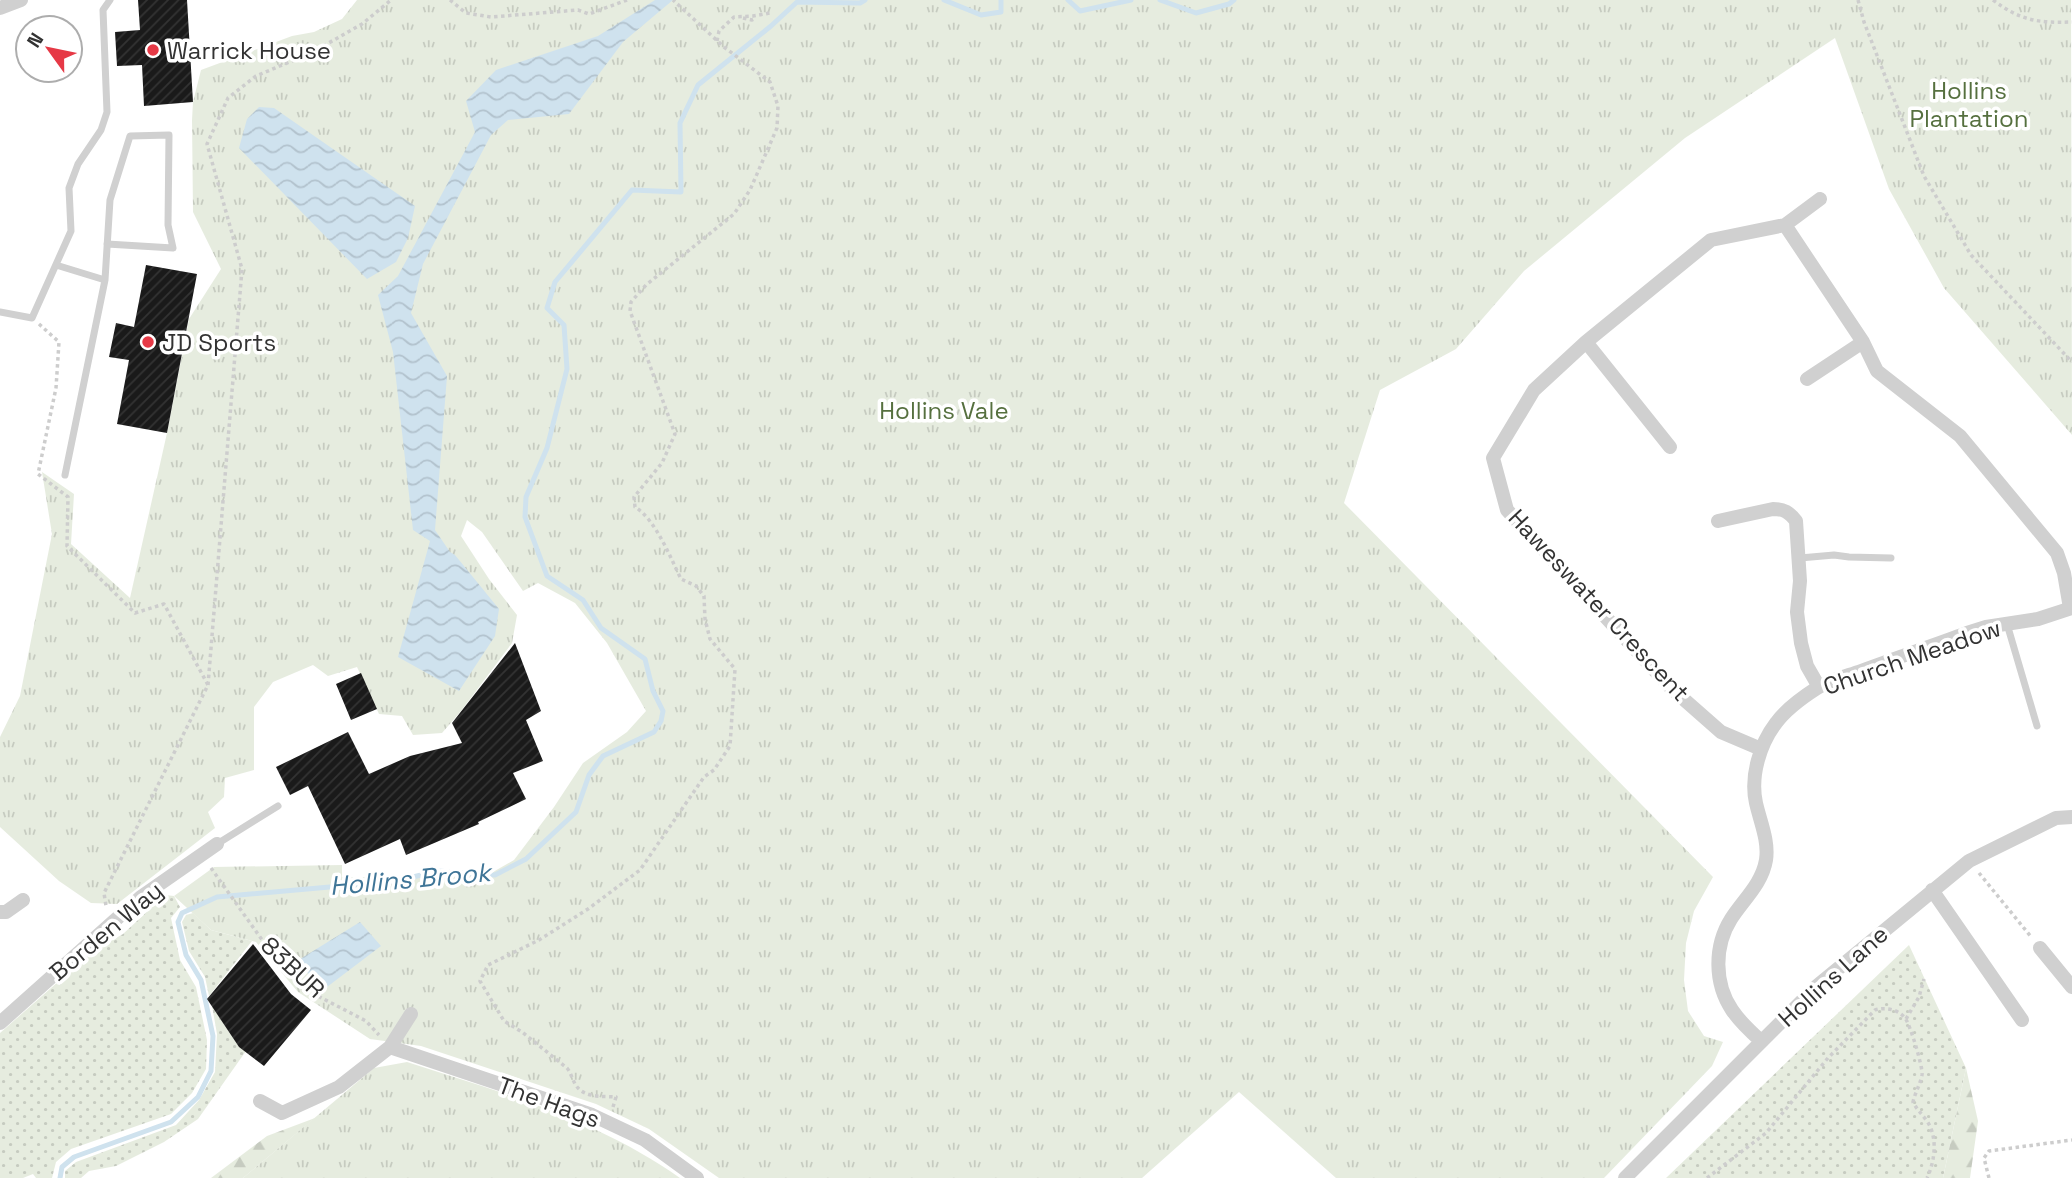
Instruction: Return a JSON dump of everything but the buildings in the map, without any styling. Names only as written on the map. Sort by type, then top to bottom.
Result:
[{"type":"street","points":[[0,8],[22,0]]},
{"type":"street","points":[[1820,199],[1785,225],[1863,342],[1877,371],[1960,436],[2057,553],[2071,608]]},
{"type":"street","name":"Haweswater Crescent","points":[[1761,749],[1721,732],[1671,688],[1507,510],[1493,458],[1534,390],[1586,342],[1711,240],[1785,225]]},
{"type":"street","points":[[1586,342],[1670,447]]},
{"type":"street","points":[[1807,379],[1863,342]]},
{"type":"street","points":[[1718,521],[1773,509],[1790,513],[1796,521],[1800,558],[1797,612],[1801,643],[1807,666],[1819,687]]},
{"type":"street","name":"Church Meadow","points":[[1761,1041],[1731,1009],[1720,982],[1717,959],[1722,938],[1731,919],[1753,890],[1766,860],[1766,841],[1755,800],[1754,785],[1761,749],[1776,722],[1819,687],[1967,633],[2038,619],[2071,608]]},
{"type":"street","name":"Hollins Lane","points":[[1625,1178],[1817,986],[1932,890],[1969,862],[2056,818],[2072,817]]},
{"type":"street","name":"Borden Way","points":[[0,1023],[141,897],[217,844]]},
{"type":"street","points":[[1932,890],[2022,1020]]},
{"type":"street","points":[[0,912],[6,912],[23,900]]},
{"type":"street","points":[[2040,948],[2072,987]]},
{"type":"street","points":[[260,1101],[282,1113],[339,1087],[390,1047],[411,1014]]},
{"type":"street","name":"The Hags","points":[[390,1047],[593,1115],[645,1140],[697,1178]]},
{"type":"lane","points":[[0,312],[32,318],[71,231],[69,188],[78,164],[101,130],[107,112],[103,10],[110,0]]},
{"type":"lane","points":[[65,475],[105,279],[107,244],[110,200],[130,136],[169,135],[168,225],[173,248],[107,244]]},
{"type":"lane","points":[[56,265],[105,279]]},
{"type":"lane","points":[[1800,558],[1839,555],[1891,558]]},
{"type":"lane","points":[[2007,624],[2037,726]]},
{"type":"lane","points":[[217,844],[278,806]]},
{"type":"path","points":[[110,926],[104,893],[208,685],[242,269],[207,144],[228,98],[256,76],[311,53],[362,24],[391,0]]},
{"type":"path","points":[[450,0],[466,13],[491,17],[578,10],[589,14],[627,0]]},
{"type":"path","points":[[607,1122],[616,1097],[588,1095],[576,1087],[567,1068],[522,1031],[504,1021],[480,981],[488,965],[539,940],[588,909],[640,870],[704,777],[714,770],[730,746],[736,669],[710,639],[705,619],[704,596],[696,586],[681,579],[663,543],[635,506],[634,497],[662,463],[675,434],[630,311],[631,302],[646,285],[734,214],[750,190],[769,149],[777,128],[778,106],[770,82],[724,47],[675,2],[681,0]]},
{"type":"path","points":[[1858,0],[1864,22],[1924,176],[1971,255],[2072,362]]},
{"type":"path","points":[[1993,0],[2009,12],[2042,23],[2072,22]]},
{"type":"path","points":[[743,18],[770,13]]},
{"type":"path","points":[[717,41],[719,31],[734,17],[752,20],[757,18]]},
{"type":"path","points":[[32,318],[59,342],[56,388],[38,474],[68,497],[67,546],[135,613],[164,604],[208,685]]},
{"type":"path","points":[[1969,862],[2040,948]]},
{"type":"path","name":"83BUR","points":[[210,867],[265,944],[318,996],[366,1021],[390,1047]]},
{"type":"path","points":[[1906,1019],[1919,997],[1924,979]]},
{"type":"path","points":[[1707,1178],[1766,1133],[1828,1058],[1875,1010],[1883,1007],[1906,1019],[1921,1063],[1922,1074],[1913,1102],[1931,1129],[1934,1155],[1927,1178]]},
{"type":"path","points":[[1989,1178],[1983,1158],[1989,1151],[2072,1140]]},
{"type":"green space","name":"Hollins Vale","points":[[357,0],[2071,0],[2072,435],[1944,288],[1889,189],[1835,38],[1685,138],[1524,271],[1456,349],[1380,390],[1344,503],[1713,877],[1694,911],[1686,943],[1684,980],[1688,1011],[1704,1036],[1723,1042],[1712,1066],[1604,1178],[1336,1178],[1239,1092],[1142,1178],[719,1178],[649,1129],[596,1104],[421,1046],[370,1039],[298,992],[256,942],[211,930],[174,896],[214,867],[342,865],[342,877],[419,877],[493,872],[514,860],[583,763],[627,732],[646,711],[607,643],[575,603],[538,583],[523,591],[482,532],[467,520],[461,536],[517,615],[512,643],[442,733],[413,735],[402,716],[379,714],[357,667],[328,676],[313,665],[273,682],[254,707],[254,770],[225,778],[224,797],[208,812],[215,828],[117,904],[91,903],[59,881],[0,827],[0,737],[20,696],[52,534],[42,472],[74,494],[71,544],[130,598],[189,319],[221,269],[193,212],[193,102],[201,70],[292,36],[314,32],[342,19]]},
{"type":"green space","points":[[165,895],[174,896],[180,907],[171,918],[180,960],[196,987],[207,1040],[206,1069],[192,1093],[171,1114],[71,1149],[56,1162],[52,1178],[36,1178],[33,1174],[23,1178],[0,1178],[0,1033],[93,951],[123,934]]},
{"type":"green space","points":[[193,913],[211,930],[252,941],[209,996],[205,977],[189,951],[182,922],[186,915]]},
{"type":"green space","points":[[1909,945],[1966,1068],[1943,1178],[1666,1178]]},
{"type":"green space","points":[[212,1006],[239,1047],[246,1051],[198,1119],[164,1142],[116,1166],[89,1171],[81,1178],[65,1178],[65,1171],[76,1162],[176,1125],[199,1100],[215,1072],[217,1034]]},
{"type":"green space","points":[[407,1062],[513,1097],[582,1124],[649,1158],[680,1178],[243,1178],[374,1068]]},
{"type":"green space","points":[[1966,1068],[1978,1121],[1970,1178],[1943,1178]]},
{"type":"green space","points":[[315,1118],[243,1178],[211,1178],[267,1136]]},
{"type":"water","points":[[655,0],[673,0],[623,42],[569,114],[508,120],[491,135],[423,264],[411,313],[447,376],[435,530],[450,552],[499,609],[495,636],[459,691],[398,657],[430,541],[413,530],[393,352],[378,295],[398,276],[475,132],[466,101],[496,70],[598,36]]},
{"type":"water","points":[[259,107],[274,108],[415,206],[408,238],[396,262],[367,279],[239,148],[247,119]]},
{"type":"water","points":[[360,922],[381,946],[323,990],[297,961]]},
{"type":"waterway","name":"Hollins Brook","points":[[60,1178],[62,1167],[74,1157],[171,1122],[198,1097],[211,1071],[213,1036],[201,980],[186,955],[178,922],[182,913],[217,897],[397,881],[437,871],[495,875],[526,859],[576,812],[589,775],[603,756],[654,732],[661,721],[663,711],[653,691],[645,659],[601,628],[583,600],[547,576],[525,517],[526,497],[547,448],[567,369],[564,325],[547,308],[555,282],[632,190],[681,192],[680,123],[698,85],[797,2],[860,3],[865,0]]},
{"type":"waterway","name":"Hollins Brook","points":[[944,0],[981,15],[1001,12],[1001,0]]},
{"type":"waterway","name":"Hollins Brook","points":[[1068,0],[1080,11],[1131,0]]},
{"type":"waterway","name":"Hollins Brook","points":[[1160,0],[1196,13],[1229,4],[1234,0]]},
{"type":"place","name":"Warrick House","points":[[153,50]]},
{"type":"place","name":"JD Sports","points":[[148,342]]},
{"type":"park label","name":"Hollins Plantation","points":[[1969,104]]}]
